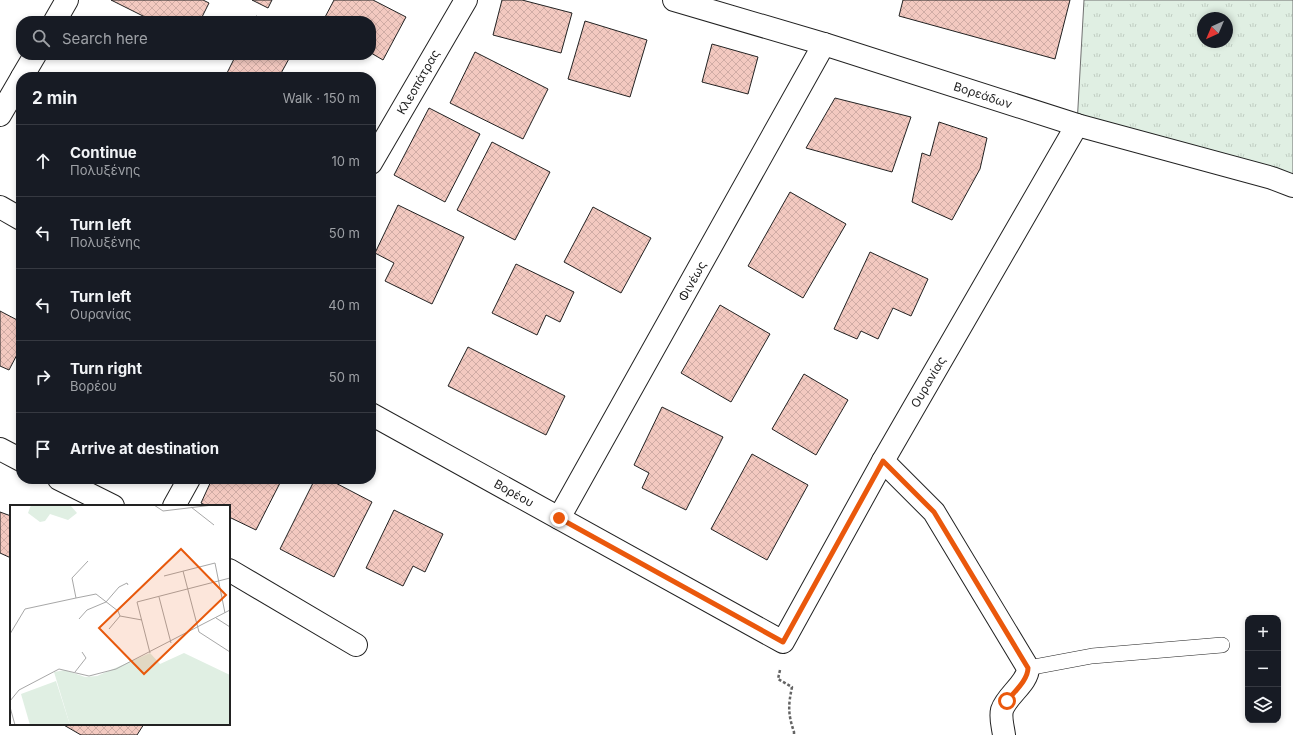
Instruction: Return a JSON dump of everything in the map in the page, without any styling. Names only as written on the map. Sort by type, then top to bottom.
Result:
[{"type":"street","points":[[58,16],[67,0]]},
{"type":"street","name":"Κλεοπάτρας","points":[[376,154],[466,0]]},
{"type":"street","name":"Βορεάδων","points":[[674,0],[824,44],[1078,125],[1272,178],[1293,186]]},
{"type":"street","name":"Φινέως","points":[[559,518],[824,44]]},
{"type":"street","points":[[25,72],[32,60]]},
{"type":"street","points":[[0,115],[16,88]]},
{"type":"street","name":"Ουρανίας","points":[[783,642],[883,461],[1078,125]]},
{"type":"street","points":[[0,207],[16,216]]},
{"type":"street","name":"Βορέου","points":[[376,417],[783,642]]},
{"type":"street","points":[[0,449],[16,457]]},
{"type":"street","points":[[883,461],[934,512],[1028,668],[1026,677],[1007,701],[1002,711],[1001,717],[1004,735]]},
{"type":"street","points":[[69,484],[111,505]]},
{"type":"street","points":[[175,505],[186,484]]},
{"type":"street","points":[[230,571],[356,646]]},
{"type":"lane","points":[[1028,668],[1092,656],[1222,645]]},
{"type":"path","points":[[783,642],[778,679],[792,687],[788,715],[794,735]]},
{"type":"green space","points":[[1084,0],[1293,0],[1293,195],[1077,125]]},
{"type":"building","points":[[111,0],[203,0],[209,3],[202,16],[143,16]]},
{"type":"building","points":[[252,0],[272,0],[268,8]]},
{"type":"building","points":[[334,0],[373,0],[406,17],[383,60],[376,56],[376,16],[326,16]]},
{"type":"building","points":[[502,0],[522,0],[572,13],[561,53],[493,35]]},
{"type":"building","points":[[903,0],[1070,0],[1055,59],[899,16]]},
{"type":"building","points":[[585,21],[647,40],[630,97],[568,79]]},
{"type":"building","points":[[712,44],[758,57],[748,94],[702,82]]},
{"type":"building","points":[[475,52],[548,89],[523,139],[450,103]]},
{"type":"building","points":[[234,60],[288,60],[282,72],[228,72]]},
{"type":"building","points":[[835,98],[911,117],[892,172],[806,148]]},
{"type":"building","points":[[429,108],[480,134],[445,202],[394,175]]},
{"type":"building","points":[[939,122],[987,138],[980,169],[952,220],[912,202],[922,153],[930,156]]},
{"type":"building","points":[[492,142],[550,172],[515,240],[457,210]]},
{"type":"building","points":[[790,192],[846,224],[803,298],[748,266]]},
{"type":"building","points":[[398,205],[464,237],[432,304],[385,281],[394,263],[376,254]]},
{"type":"building","points":[[593,207],[651,238],[621,293],[564,262]]},
{"type":"building","points":[[870,252],[928,279],[911,316],[893,308],[878,339],[861,331],[857,339],[834,329]]},
{"type":"building","points":[[516,264],[574,292],[560,322],[546,315],[537,335],[492,313]]},
{"type":"building","points":[[720,305],[770,334],[731,402],[681,373]]},
{"type":"building","points":[[0,311],[16,319],[16,357],[9,370],[0,366]]},
{"type":"building","points":[[468,347],[565,396],[546,435],[448,386]]},
{"type":"building","points":[[804,374],[848,400],[816,455],[772,429]]},
{"type":"building","points":[[662,407],[723,437],[686,510],[642,488],[649,473],[634,465]]},
{"type":"building","points":[[752,454],[808,485],[767,560],[711,529]]},
{"type":"building","points":[[210,484],[279,484],[256,530],[230,517],[230,505],[205,505],[201,503]]},
{"type":"building","points":[[312,484],[338,484],[372,502],[334,577],[280,549]]},
{"type":"building","points":[[394,510],[443,534],[425,572],[413,566],[403,586],[366,568]]},
{"type":"building","points":[[0,512],[10,516],[10,558],[0,553]]},
{"type":"building","points":[[64,725],[143,725],[137,735],[81,735]]},
{"type":"route","points":[[559,518],[783,642],[883,461],[934,512],[1026,663],[1028,672],[1026,677],[1007,701]]}]
